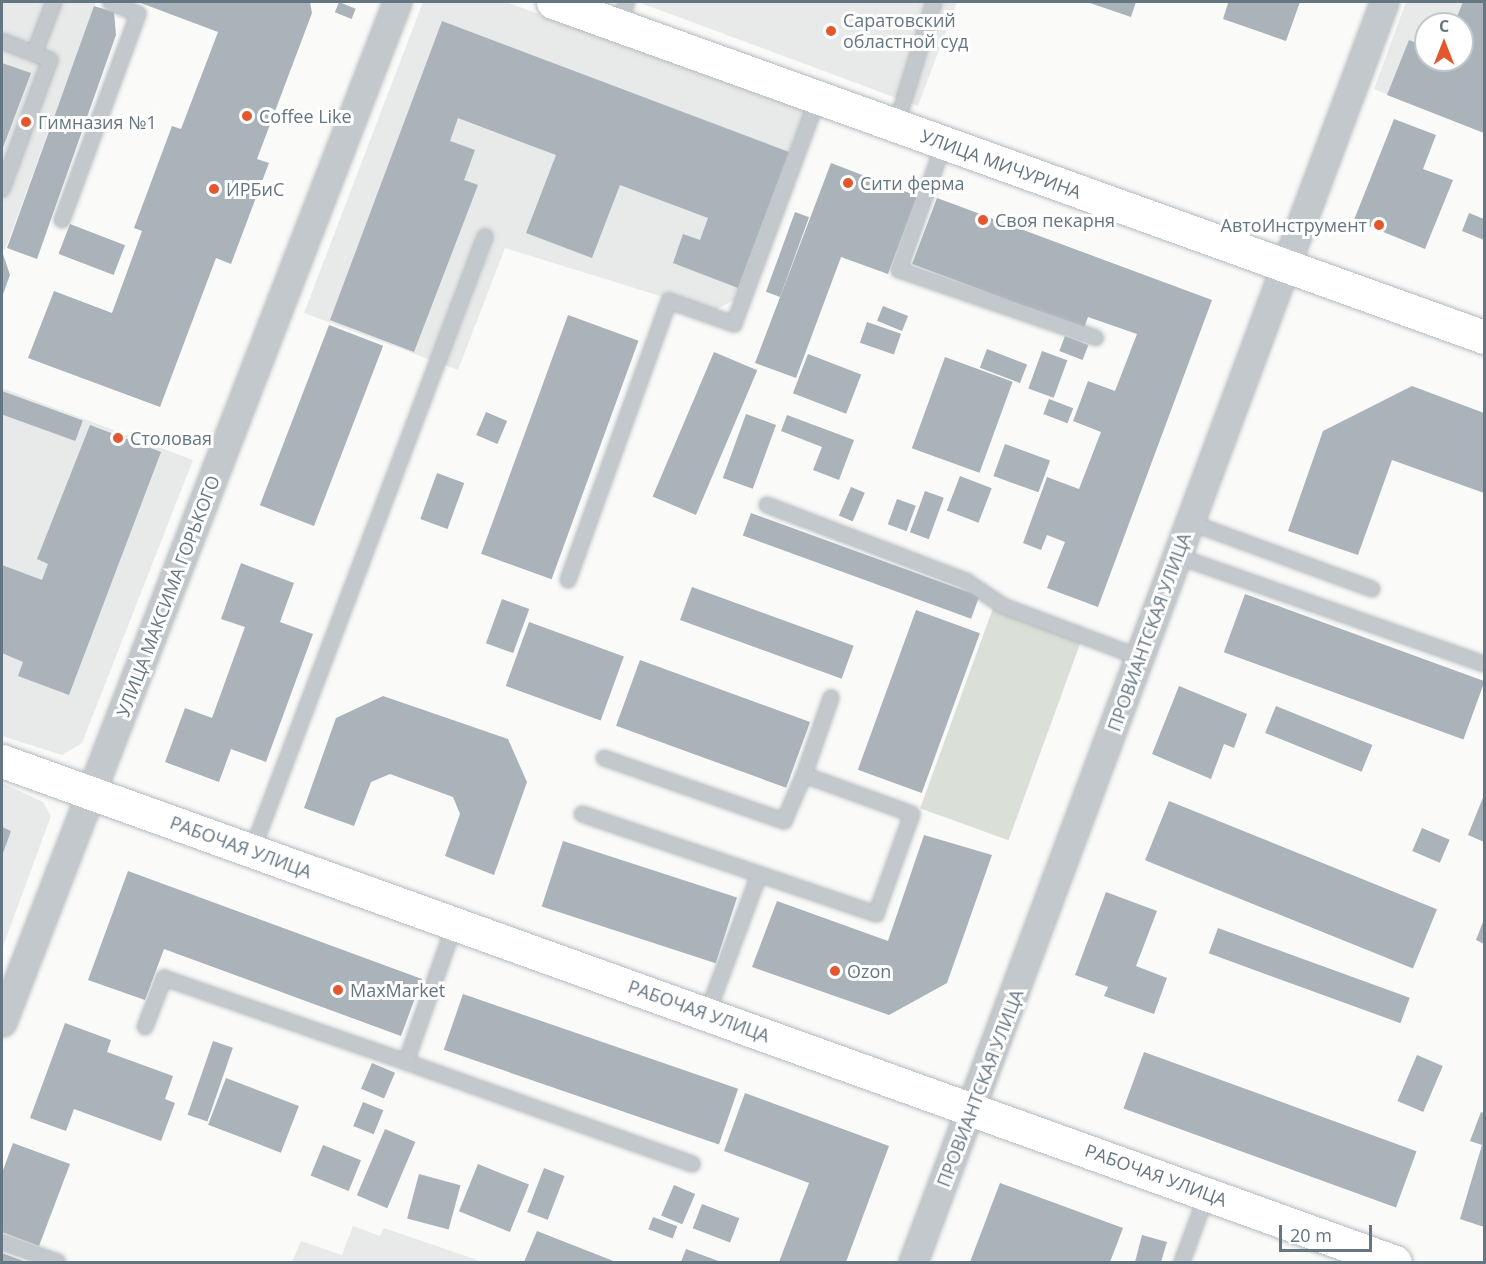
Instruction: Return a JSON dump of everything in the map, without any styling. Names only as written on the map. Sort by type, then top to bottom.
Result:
[{"type":"street","name":"УЛИЦА МАКСИМА ГОРЬКОГО","points":[[2,1022],[397,2]]},
{"type":"street","name":"УЛИЦА МИЧУРИНА","points":[[553,2],[623,13],[818,98],[1485,337]]},
{"type":"street","name":"ПРОВИАНТСКАЯ УЛИЦА","points":[[913,1262],[1283,266],[1384,2]]},
{"type":"street","name":"РАБОЧАЯ УЛИЦА","points":[[2,761],[971,1108],[1395,1263]]},
{"type":"lane","points":[[34,54],[54,2]]},
{"type":"lane","points":[[62,220],[138,14],[110,2]]},
{"type":"lane","points":[[896,126],[934,2]]},
{"type":"lane","points":[[2,41],[50,60],[2,189]]},
{"type":"lane","points":[[568,580],[669,301],[734,324],[818,98]]},
{"type":"lane","points":[[944,143],[899,270],[1096,338]]},
{"type":"lane","points":[[252,851],[485,237]]},
{"type":"lane","points":[[767,505],[966,581],[1003,606],[1139,657]]},
{"type":"lane","points":[[1189,522],[1372,589]]},
{"type":"lane","points":[[1177,556],[1485,664]]},
{"type":"lane","points":[[604,758],[784,821],[804,775],[831,698]]},
{"type":"lane","points":[[582,814],[876,914],[912,814],[804,775]]},
{"type":"lane","points":[[707,1014],[759,875]]},
{"type":"lane","points":[[406,1062],[455,924]]},
{"type":"lane","points":[[145,1027],[164,978],[692,1164]]},
{"type":"lane","points":[[1182,1263],[1207,1194]]},
{"type":"lane","points":[[2,1242],[58,1263]]},
{"type":"shaded area","name":"Гимназия №1","points":[[2,2],[96,2],[5,250],[2,249]]},
{"type":"shaded area","points":[[423,2],[506,2],[810,113],[741,296],[712,312],[505,248],[458,370],[304,313]]},
{"type":"shaded area","name":"Саратовский областной суд","points":[[638,2],[957,2],[918,106]]},
{"type":"shaded area","points":[[1406,2],[1484,2],[1484,133],[1374,89]]},
{"type":"shaded area","points":[[2,388],[193,460],[82,743],[62,755],[2,736]]},
{"type":"shaded area","points":[[993,608],[1081,640],[1008,840],[920,808]]},
{"type":"shaded area","points":[[2,783],[43,802],[51,816],[2,949]]},
{"type":"shaded area","points":[[353,1226],[380,1236],[384,1228],[483,1262],[292,1262],[301,1241],[342,1255]]},
{"type":"building","points":[[138,2],[310,2],[312,13],[257,159],[269,163],[231,264],[216,258],[160,407],[28,358],[54,291],[112,313],[142,231],[134,228],[172,126],[181,129],[218,32]]},
{"type":"building","points":[[339,2],[356,9],[352,19],[335,12]]},
{"type":"building","points":[[1087,2],[1136,2],[1131,17]]},
{"type":"building","points":[[1224,2],[1300,2],[1286,41],[1223,19],[1228,3]]},
{"type":"building","points":[[1463,2],[1484,2],[1484,133],[1387,95],[1409,40],[1414,42],[1414,72],[1474,72],[1474,12],[1459,12]]},
{"type":"building","points":[[94,6],[114,12],[116,35],[37,259],[7,248]]},
{"type":"building","points":[[442,21],[789,152],[738,288],[673,263],[683,234],[700,240],[708,218],[620,185],[592,258],[526,233],[556,155],[458,118],[450,141],[475,150],[464,180],[478,185],[414,352],[330,320]]},
{"type":"building","points":[[2,63],[31,73],[2,150]]},
{"type":"building","points":[[1394,119],[1436,135],[1423,169],[1453,180],[1425,249],[1354,220]]},
{"type":"building","points":[[831,163],[917,196],[888,274],[841,257],[796,378],[755,363]]},
{"type":"building","points":[[937,198],[1212,300],[1098,607],[1047,588],[1065,542],[1047,535],[1041,550],[1023,543],[1047,477],[1079,489],[1101,432],[1073,421],[1088,381],[1115,391],[1137,334],[1088,317],[1084,328],[912,264]]},
{"type":"building","points":[[795,212],[809,217],[780,297],[766,292]]},
{"type":"building","points":[[1469,213],[1484,219],[1484,240],[1462,231]]},
{"type":"building","points":[[70,224],[125,245],[114,275],[59,254]]},
{"type":"building","points":[[2,251],[10,275],[2,297]]},
{"type":"building","points":[[883,306],[908,316],[902,331],[877,321]]},
{"type":"building","points":[[568,315],[638,341],[552,579],[481,554]]},
{"type":"building","points":[[867,322],[901,334],[894,355],[860,343]]},
{"type":"building","points":[[329,325],[383,346],[314,526],[260,505]]},
{"type":"building","points":[[1065,336],[1088,345],[1083,360],[1059,351]]},
{"type":"building","points":[[987,349],[1027,364],[1020,383],[980,368]]},
{"type":"building","points":[[1042,351],[1067,360],[1054,398],[1028,389]]},
{"type":"building","points":[[714,352],[757,370],[696,515],[653,497]]},
{"type":"building","points":[[808,354],[861,374],[846,414],[793,393]]},
{"type":"building","points":[[945,357],[1013,382],[979,473],[912,448]]},
{"type":"building","points":[[1412,386],[1484,413],[1484,493],[1392,460],[1358,555],[1288,531],[1323,431]]},
{"type":"building","points":[[2,391],[83,420],[75,441],[2,414]]},
{"type":"building","points":[[1049,399],[1073,408],[1068,423],[1043,414]]},
{"type":"building","points":[[486,412],[507,421],[497,444],[476,435]]},
{"type":"building","points":[[746,414],[776,425],[753,489],[723,478]]},
{"type":"building","points":[[787,415],[854,440],[839,480],[813,470],[822,447],[781,431]]},
{"type":"building","points":[[90,425],[161,452],[69,695],[18,676],[23,662],[2,653],[2,565],[42,580],[48,564],[37,559]]},
{"type":"building","points":[[1005,444],[1050,460],[1038,492],[993,476]]},
{"type":"building","points":[[437,473],[464,483],[447,529],[420,519]]},
{"type":"building","points":[[960,476],[992,488],[978,523],[947,511]]},
{"type":"building","points":[[851,487],[865,493],[853,521],[839,516]]},
{"type":"building","points":[[925,491],[944,498],[929,539],[910,532]]},
{"type":"building","points":[[897,499],[916,506],[907,531],[888,524]]},
{"type":"building","points":[[751,513],[979,596],[971,619],[743,536]]},
{"type":"building","points":[[241,563],[294,583],[280,622],[313,634],[266,762],[231,749],[219,782],[165,762],[185,708],[212,718],[245,627],[221,619]]},
{"type":"building","points":[[692,587],[854,646],[842,679],[680,620]]},
{"type":"building","points":[[1245,594],[1484,681],[1463,739],[1224,652]]},
{"type":"building","points":[[502,599],[529,609],[513,653],[486,643]]},
{"type":"building","points":[[916,610],[980,633],[922,793],[858,770]]},
{"type":"building","points":[[529,622],[624,657],[601,720],[506,686]]},
{"type":"building","points":[[640,660],[810,722],[786,788],[616,726]]},
{"type":"building","points":[[1179,686],[1247,714],[1234,748],[1224,744],[1211,779],[1152,754]]},
{"type":"building","points":[[383,696],[508,739],[527,782],[494,875],[445,856],[460,814],[453,797],[390,774],[371,782],[354,826],[304,808],[336,718]]},
{"type":"building","points":[[1276,706],[1372,745],[1362,772],[1265,733]]},
{"type":"building","points":[[1484,795],[1484,842],[1468,835]]},
{"type":"building","points":[[1169,801],[1437,909],[1413,969],[1145,860]]},
{"type":"building","points":[[2,827],[11,831],[2,856]]},
{"type":"building","points":[[1422,828],[1450,840],[1440,863],[1412,851]]},
{"type":"building","points":[[924,835],[992,855],[947,983],[889,1015],[752,967],[777,901],[888,941]]},
{"type":"building","points":[[563,841],[737,898],[716,963],[542,907]]},
{"type":"building","points":[[128,871],[422,979],[401,1036],[164,949],[145,1000],[88,980]]},
{"type":"building","points":[[1106,892],[1157,911],[1136,966],[1167,978],[1154,1014],[1104,996],[1108,987],[1075,975]]},
{"type":"building","points":[[1484,919],[1484,944],[1476,940]]},
{"type":"building","points":[[1218,928],[1410,998],[1400,1023],[1209,953]]},
{"type":"building","points":[[463,994],[738,1089],[719,1145],[444,1050]]},
{"type":"building","points":[[65,1023],[111,1040],[107,1052],[173,1076],[165,1099],[175,1103],[161,1141],[74,1109],[66,1131],[30,1118]]},
{"type":"building","points":[[213,1041],[233,1048],[207,1122],[188,1115]]},
{"type":"building","points":[[1144,1052],[1417,1151],[1396,1208],[1123,1108]]},
{"type":"building","points":[[1417,1055],[1443,1066],[1423,1112],[1397,1101]]},
{"type":"building","points":[[372,1063],[395,1073],[384,1099],[361,1089]]},
{"type":"building","points":[[226,1078],[299,1106],[281,1153],[208,1125]]},
{"type":"building","points":[[745,1093],[889,1146],[846,1262],[779,1262],[809,1183],[724,1151]]},
{"type":"building","points":[[363,1102],[383,1110],[374,1134],[353,1126]]},
{"type":"building","points":[[1481,1112],[1484,1113],[1484,1227],[1460,1219],[1482,1145],[1470,1141]]},
{"type":"building","points":[[385,1129],[415,1142],[387,1208],[357,1195]]},
{"type":"building","points":[[13,1143],[70,1164],[39,1246],[2,1232],[2,1173]]},
{"type":"building","points":[[323,1145],[361,1160],[349,1191],[311,1176]]},
{"type":"building","points":[[478,1164],[529,1185],[510,1232],[459,1211]]},
{"type":"building","points":[[544,1168],[565,1176],[548,1220],[527,1212]]},
{"type":"building","points":[[419,1174],[461,1185],[449,1230],[407,1218]]},
{"type":"building","points":[[1000,1183],[1123,1228],[1110,1262],[970,1262]]},
{"type":"building","points":[[674,1185],[695,1194],[682,1224],[661,1215]]},
{"type":"building","points":[[702,1204],[739,1218],[730,1243],[693,1228]]},
{"type":"building","points":[[653,1217],[677,1226],[673,1238],[648,1229]]},
{"type":"building","points":[[537,1231],[616,1262],[524,1262]]},
{"type":"building","points":[[1142,1235],[1167,1242],[1161,1262],[1135,1262]]},
{"type":"building","points":[[686,1249],[721,1262],[681,1262]]},
{"type":"building","points":[[2,1253],[26,1262],[2,1262]]},
{"type":"place","name":"Саратовский областной суд","points":[[831,31]]},
{"type":"place","name":"Coffee Like","points":[[247,116]]},
{"type":"place","name":"Гимназия №1","points":[[26,122]]},
{"type":"place","name":"Сити ферма","points":[[848,183]]},
{"type":"place","name":"ИРБиС","points":[[214,189]]},
{"type":"place","name":"Своя пекарня","points":[[983,220]]},
{"type":"place","name":"АвтоИнструмент","points":[[1379,225]]},
{"type":"place","name":"Столовая","points":[[118,438]]},
{"type":"place","name":"Ozon","points":[[835,971]]},
{"type":"place","name":"MaxMarket","points":[[338,990]]}]
